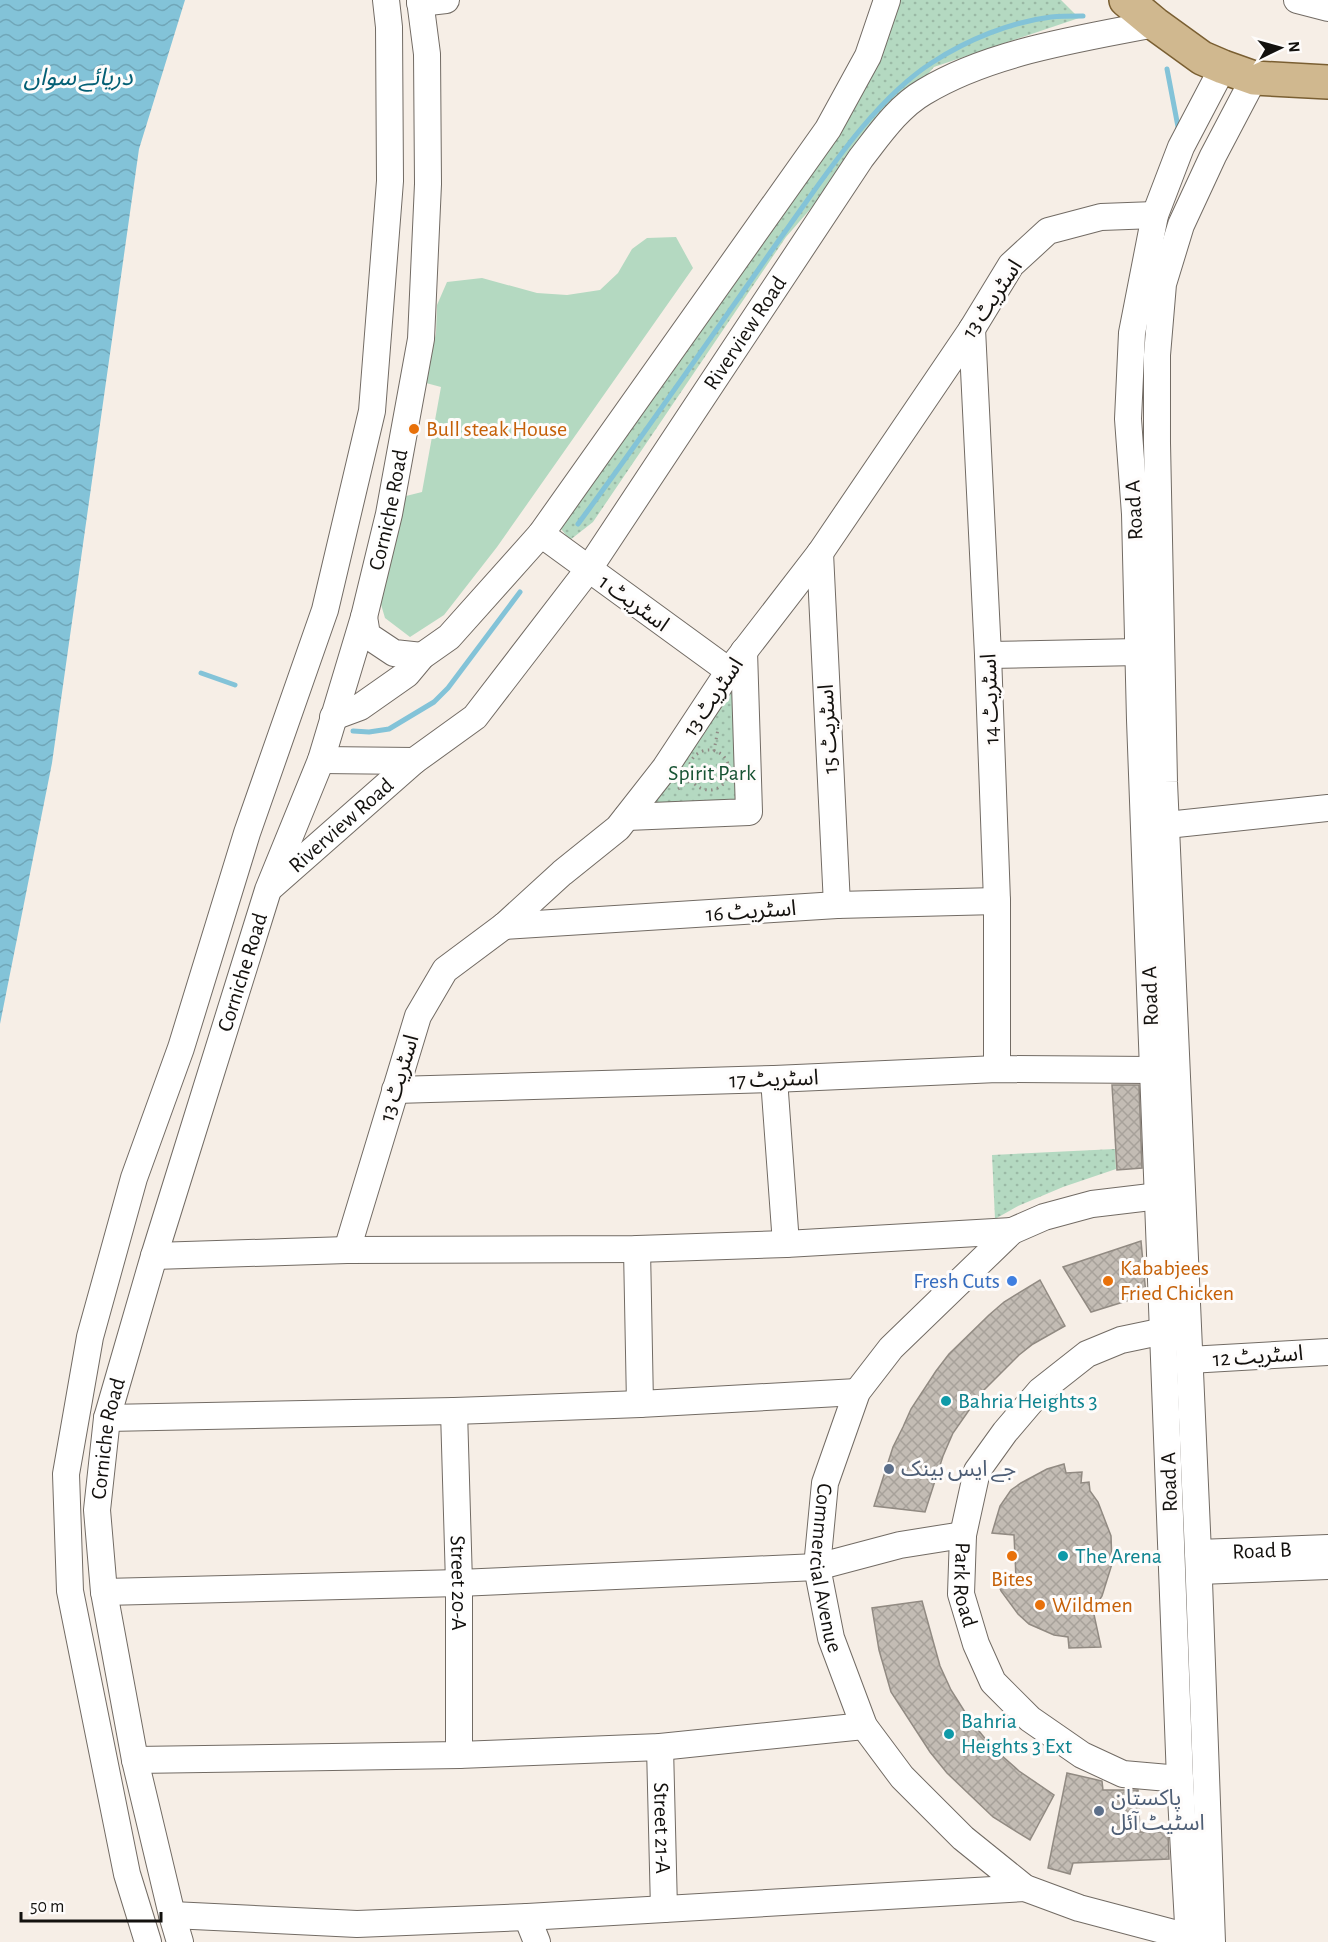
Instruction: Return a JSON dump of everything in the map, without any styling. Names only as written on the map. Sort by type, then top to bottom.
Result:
[{"type":"main road","points":[[1126,0],[1202,58],[1223,67],[1254,78],[1328,82]]},
{"type":"street","points":[[148,1942],[127,1874],[70,1591],[66,1474],[90,1337],[133,1183],[181,1048],[247,833],[325,610],[372,411],[390,181],[389,27],[386,0]]},
{"type":"street","points":[[420,2],[446,0]]},
{"type":"street","points":[[333,717],[360,707],[407,674],[422,656],[449,637],[541,534],[828,129],[868,56],[887,0]]},
{"type":"street","points":[[1297,0],[1328,8]]},
{"type":"street","name":"Corniche Road","points":[[180,1942],[135,1760],[104,1592],[97,1510],[107,1418],[154,1256],[268,890],[321,760],[364,617],[389,514],[421,339],[428,184],[427,54],[420,2]]},
{"type":"street","name":"Riverview Road","points":[[268,890],[414,761],[475,717],[588,570],[861,158],[891,120],[922,93],[967,71],[1023,52],[1155,24]]},
{"type":"street","name":"Road A","points":[[1199,1941],[1198,1562],[1189,1360],[1171,1193],[1153,1070],[1135,514],[1128,419],[1132,333],[1155,215],[1181,147],[1223,67]]},
{"type":"street","name":"Road A","points":[[1199,1941],[1180,1779],[1164,1331],[1171,1193],[1167,825],[1164,782],[1157,355],[1162,284],[1181,225],[1213,156],[1254,78]]},
{"type":"street","name":"اسٹریٹ 13","points":[[347,1250],[418,1016],[445,970],[504,926],[562,873],[618,828],[627,817],[665,768],[736,661],[820,553],[972,329],[1011,265],[1047,231],[1101,217],[1155,215]]},
{"type":"street","points":[[387,229],[426,230]]},
{"type":"street","name":"اسٹریٹ 14","points":[[972,329],[997,901],[996,1069]]},
{"type":"street","name":"اسٹریٹ 1","points":[[541,534],[588,570],[736,661]]},
{"type":"street","name":"اسٹریٹ 15","points":[[820,553],[837,905]]},
{"type":"street","points":[[364,617],[367,635],[394,653],[422,656]]},
{"type":"street","points":[[988,655],[1139,652]]},
{"type":"street","points":[[627,817],[749,812],[736,661]]},
{"type":"street","name":"Riverview Road","points":[[321,760],[414,761]]},
{"type":"street","points":[[1167,825],[1328,808]]},
{"type":"street","name":"اسٹریٹ 16","points":[[504,926],[837,905],[997,901]]},
{"type":"street","name":"اسٹریٹ 17","points":[[395,1090],[774,1079],[996,1069],[1153,1070]]},
{"type":"street","points":[[774,1079],[786,1244]]},
{"type":"street","points":[[133,1183],[176,1185]]},
{"type":"street","name":"Commercial Avenue","points":[[1171,1193],[1092,1204],[1044,1217],[1012,1231],[891,1348],[857,1392],[825,1483],[817,1567],[831,1638],[864,1726],[902,1777],[955,1831],[1025,1888],[1080,1908],[1199,1941]]},
{"type":"street","points":[[154,1256],[347,1250],[637,1248],[786,1244],[1012,1231]]},
{"type":"street","points":[[637,1248],[640,1404]]},
{"type":"street","name":"Park Road","points":[[1164,1331],[1121,1340],[1087,1354],[1040,1391],[1005,1432],[977,1471],[963,1535],[961,1594],[976,1644],[993,1682],[1030,1719],[1082,1755],[1123,1774],[1180,1779]]},
{"type":"street","name":"اسٹریٹ 12","points":[[1189,1360],[1328,1352]]},
{"type":"street","points":[[107,1418],[454,1411],[857,1392]]},
{"type":"street","name":"Street 20-A","points":[[454,1411],[459,1583],[459,1755]]},
{"type":"street","points":[[104,1592],[459,1583],[817,1567],[900,1545],[963,1535]]},
{"type":"street","name":"Road B","points":[[1198,1562],[1328,1548]]},
{"type":"street","name":"Road B","points":[[1198,1562],[1328,1566]]},
{"type":"street","points":[[135,1760],[459,1755],[660,1747],[864,1726]]},
{"type":"street","name":"Street 21-A","points":[[660,1747],[664,1909]]},
{"type":"street","points":[[172,1915],[360,1933],[527,1917],[1025,1888]]},
{"type":"street","points":[[527,1917],[537,1942]]},
{"type":"path","points":[[708,750],[720,753],[729,764],[729,777],[725,783],[714,790],[701,789],[691,780],[689,767],[691,760],[701,752],[708,750]]},
{"type":"green space","points":[[893,0],[1061,0],[1079,18],[934,67],[786,237],[593,522],[570,540],[561,529],[773,207]]},
{"type":"green space","points":[[676,237],[693,268],[497,547],[444,615],[410,637],[385,618],[377,591],[406,496],[422,492],[441,387],[426,383],[436,333],[437,305],[447,282],[482,278],[537,293],[567,295],[600,290],[618,273],[632,249],[647,238]]},
{"type":"green space","name":"Spirit Park","points":[[744,657],[750,807],[643,813]]},
{"type":"green space","points":[[1115,1149],[1116,1169],[1063,1187],[1018,1206],[995,1219],[992,1155]]},
{"type":"water","name":"دریائے سواں","points":[[0,0],[185,0],[139,149],[52,763],[0,1024]]},
{"type":"building","points":[[1112,1085],[1139,1085],[1142,1168],[1117,1170]]},
{"type":"building","name":"Kababjees Fried Chicken","points":[[1141,1241],[1146,1295],[1091,1312],[1063,1267]]},
{"type":"building","name":"Bahria Heights 3","points":[[1040,1280],[1065,1326],[1033,1344],[1019,1355],[981,1393],[953,1433],[925,1512],[874,1506],[893,1447],[911,1409],[936,1371],[949,1354],[989,1315],[1004,1302]]},
{"type":"building","name":"The Arena","points":[[1064,1464],[1066,1473],[1082,1472],[1081,1483],[1089,1482],[1090,1491],[1098,1502],[1111,1536],[1112,1564],[1102,1596],[1093,1610],[1101,1647],[1069,1648],[1068,1637],[1054,1635],[1029,1624],[1018,1614],[1001,1591],[997,1581],[1016,1578],[1014,1535],[992,1533],[1000,1506],[1011,1490],[1021,1483],[1047,1469]]},
{"type":"building","name":"Bahria Heights 3 Ext","points":[[922,1601],[940,1666],[951,1690],[970,1720],[992,1747],[1019,1771],[1054,1795],[1030,1840],[993,1817],[947,1773],[930,1752],[891,1692],[879,1650],[872,1608]]},
{"type":"building","name":"پاکستان اسٹیٹ آئل","points":[[1067,1773],[1102,1781],[1103,1790],[1138,1790],[1140,1832],[1168,1832],[1169,1859],[1073,1863],[1070,1874],[1048,1868]]},
{"type":"waterway","points":[[578,524],[829,170],[889,98],[933,62],[974,39],[1036,19],[1083,16]]},
{"type":"waterway","points":[[1167,69],[1179,132]]},
{"type":"waterway","points":[[1143,361],[1146,340]]},
{"type":"waterway","points":[[353,731],[369,732],[389,729],[434,702],[448,688],[520,592]]},
{"type":"waterway","points":[[201,673],[235,685]]},
{"type":"waterway","points":[[1191,1743],[1193,1787]]},
{"type":"place","name":"Bull steak House","points":[[414,429]]},
{"type":"place","name":"Fresh Cuts","points":[[1012,1281]]},
{"type":"place","name":"Kababjees Fried Chicken","points":[[1108,1281]]},
{"type":"place","name":"Bahria Heights 3","points":[[946,1401]]},
{"type":"place","name":"جے ایس بینک","points":[[889,1469]]},
{"type":"place","name":"Bites","points":[[1012,1556]]},
{"type":"place","name":"The Arena","points":[[1063,1556]]},
{"type":"place","name":"Wildmen","points":[[1040,1605]]},
{"type":"place","name":"Bahria Heights 3 Ext","points":[[949,1734]]},
{"type":"place","name":"پاکستان اسٹیٹ آئل","points":[[1099,1811]]}]
